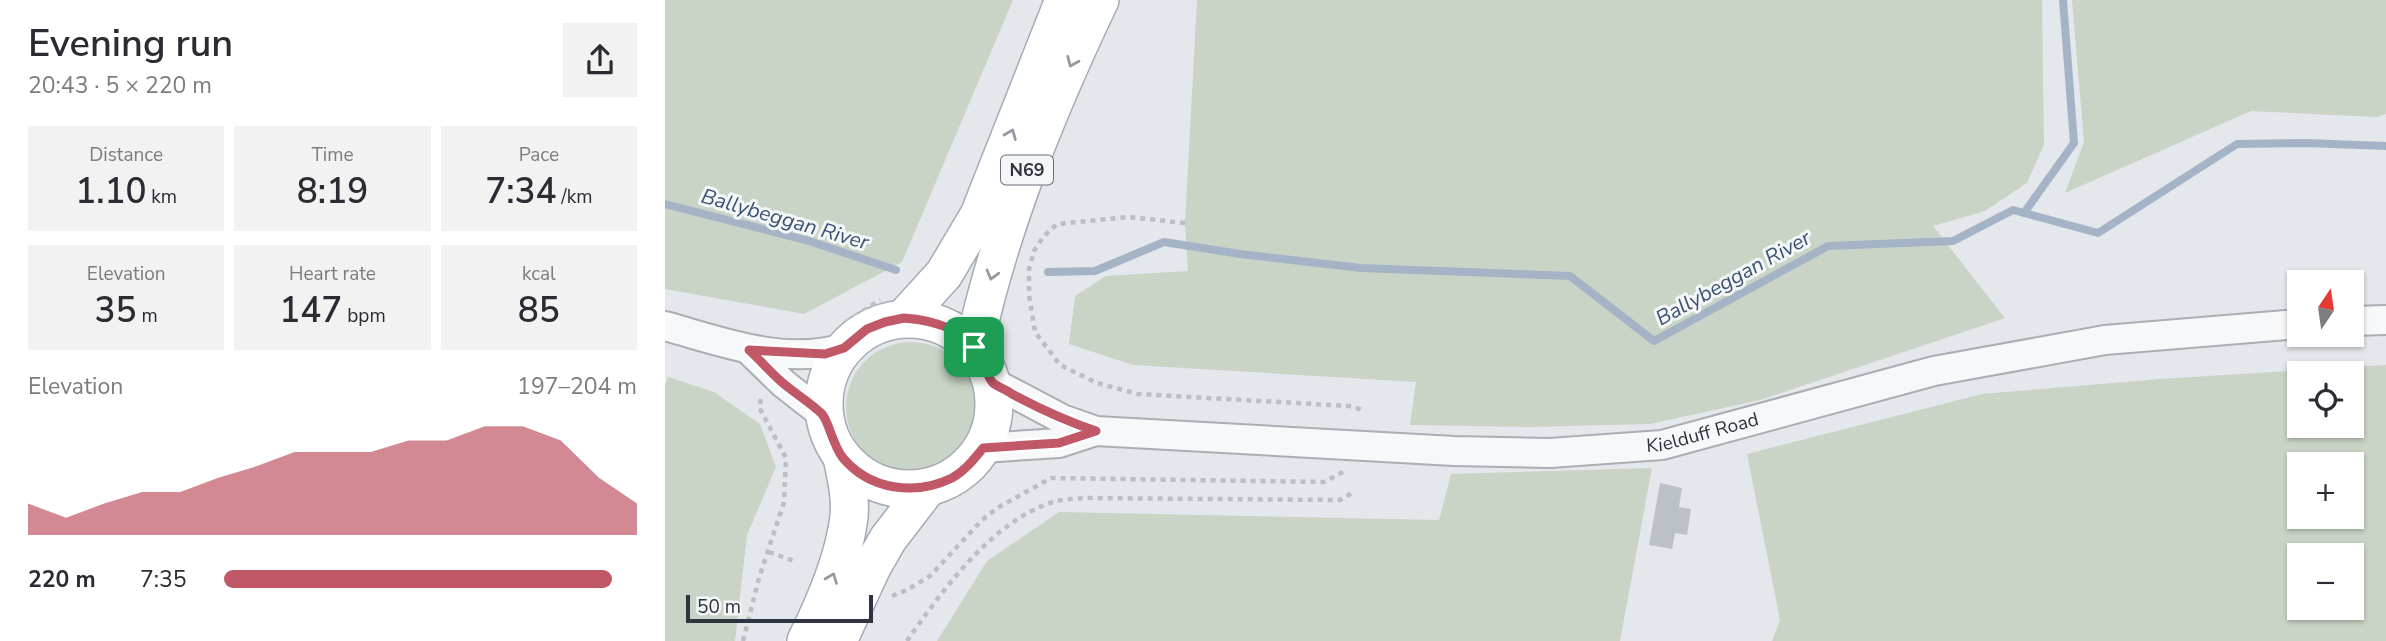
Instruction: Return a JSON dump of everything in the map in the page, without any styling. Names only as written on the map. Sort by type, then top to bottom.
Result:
[{"type":"main road","name":"N69","points":[[904,318],[944,274],[979,215],[1064,0]]},
{"type":"main road","name":"N69","points":[[974,347],[994,266],[1022,183],[1100,0]]},
{"type":"main road","points":[[904,318],[925,320],[944,326],[974,347],[981,356],[992,382],[995,401],[994,419],[983,448],[969,465],[953,477],[928,487],[900,489],[872,481],[842,457],[831,438],[825,416],[824,398],[827,380],[844,348],[867,329],[904,318]]},
{"type":"main road","points":[[806,641],[839,559],[847,527],[849,492],[842,457]]},
{"type":"main road","points":[[838,641],[888,539],[928,487]]},
{"type":"street","points":[[2364,321],[2386,320]]},
{"type":"street","name":"Kielduff Road","points":[[1096,431],[1454,451],[1550,453],[1662,445],[1934,371],[2105,340],[2287,325]]},
{"type":"street","points":[[665,326],[749,350],[825,354],[844,348]]},
{"type":"street","points":[[749,350],[784,384],[825,416]]},
{"type":"street","points":[[992,382],[1062,419],[1096,431]]},
{"type":"street","points":[[983,448],[1059,443],[1096,431]]},
{"type":"path","points":[[1185,223],[1129,217],[1057,224],[1043,237],[1034,251],[1029,269],[1029,295],[1035,332],[1060,365],[1097,383],[1138,394],[1349,406],[1363,410]]},
{"type":"path","points":[[743,641],[759,578],[784,502],[786,458],[759,407],[766,390]]},
{"type":"path","points":[[884,597],[907,590],[921,582],[944,562],[982,520],[999,507],[1051,478],[1324,482],[1346,471]]},
{"type":"path","points":[[907,641],[990,538],[1052,502],[1084,498],[1340,500],[1352,493]]},
{"type":"path","points":[[769,552],[794,561]]},
{"type":"green space","points":[[665,0],[1013,0],[902,262],[804,314],[665,289]]},
{"type":"green space","points":[[1197,0],[2042,0],[2044,145],[2027,183],[1985,211],[1933,226],[2005,318],[1760,400],[1650,424],[1531,427],[1410,425],[1416,382],[1133,365],[1069,344],[1075,296],[1106,276],[1188,271],[1185,223]]},
{"type":"green space","points":[[2072,0],[2386,0],[2386,114],[2376,117],[2251,111],[2065,193],[2084,142]]},
{"type":"green space","points":[[911,342],[936,347],[957,361],[971,382],[976,407],[971,432],[957,453],[936,467],[911,472],[886,467],[865,453],[851,432],[846,407],[851,382],[865,361],[886,347]]},
{"type":"green space","points":[[2386,365],[2386,641],[1772,641],[1780,620],[1747,454],[1982,394],[2287,371],[2287,438],[2364,438],[2364,366]]},
{"type":"green space","points":[[668,377],[714,392],[760,424],[776,467],[747,535],[735,641],[665,641],[665,385]]},
{"type":"green space","points":[[1652,468],[1620,641],[937,641],[987,561],[1059,512],[1439,520],[1451,474]]},
{"type":"building","points":[[1660,483],[1682,488],[1679,507],[1691,509],[1687,535],[1675,533],[1672,549],[1649,545]]},
{"type":"waterway","points":[[2024,213],[2074,143],[2063,0]]},
{"type":"waterway","name":"Ballybeggan River","points":[[1048,272],[1095,271],[1164,242],[1361,268],[1570,276],[1654,341],[1828,246],[1953,241],[2013,210],[2098,233],[2237,144],[2386,146]]},
{"type":"waterway","name":"Ballybeggan River","points":[[665,204],[809,241],[896,270]]},
{"type":"route","points":[[904,318],[925,320],[944,326],[974,347],[981,356],[992,382],[1044,411],[1096,431],[1059,443],[983,448],[969,465],[953,477],[928,487],[900,489],[872,481],[856,470],[842,457],[831,438],[825,416],[784,384],[749,350],[825,354],[844,348],[867,329],[904,318]]}]
